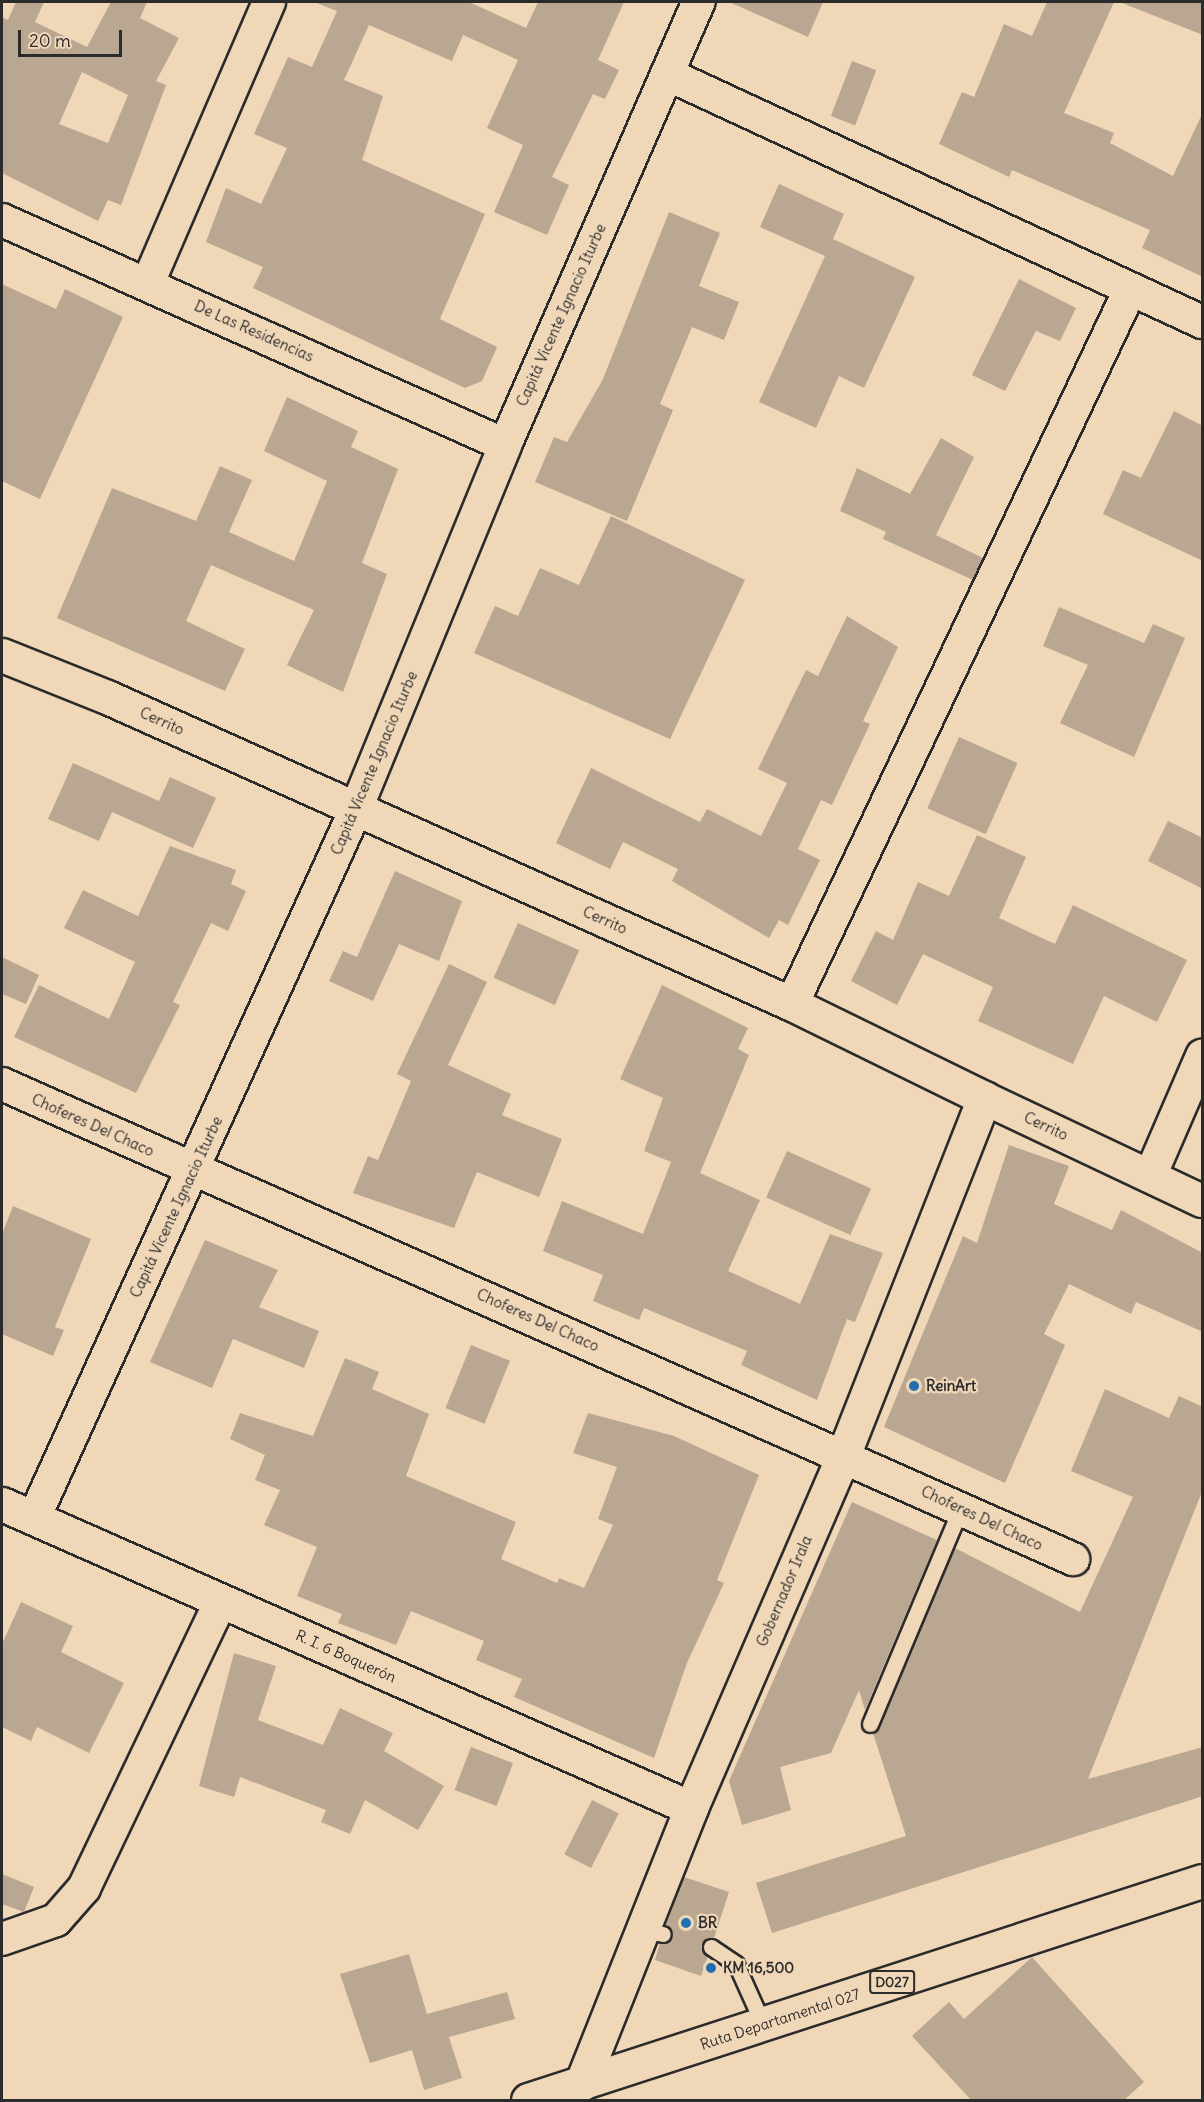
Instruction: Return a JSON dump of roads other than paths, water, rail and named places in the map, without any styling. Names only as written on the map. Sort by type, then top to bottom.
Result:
[{"type":"street","points":[[148,283],[269,2]]},
{"type":"street","name":"Capitá Vicente Ignacio Iturbe","points":[[34,1518],[356,809],[505,445],[699,2]]},
{"type":"street","points":[[666,74],[1203,322]]},
{"type":"street","name":"De Las Residencias","points":[[2,220],[148,283],[505,445]]},
{"type":"street","points":[[792,1004],[1130,290]]},
{"type":"street","name":"Cerrito","points":[[2,655],[356,809],[792,1004],[984,1098],[1151,1174],[1203,1201]]},
{"type":"street","points":[[1151,1174],[1203,1056]]},
{"type":"street","name":"Choferes Del Chaco","points":[[2,1084],[844,1454],[1073,1560]]},
{"type":"street","name":"Gobernador Irala","points":[[581,2084],[652,1932],[691,1808],[844,1454],[984,1098]]},
{"type":"street","name":"R. I. 6 Boquerón","points":[[2,1504],[691,1808]]},
{"type":"street","points":[[2,1939],[21,1937],[56,1920],[84,1888],[221,1601]]},
{"type":"street","name":"Ruta Departamental 027","points":[[528,2100],[1203,1881]]},
{"type":"lane","points":[[870,1724],[961,1508]]},
{"type":"lane","points":[[711,1947],[736,1964],[763,2024]]},
{"type":"place","name":"ReinArt","points":[[914,1386]]},
{"type":"place","name":"BR","points":[[686,1923]]},
{"type":"place","name":"KM 16,500","points":[[711,1968]]}]
